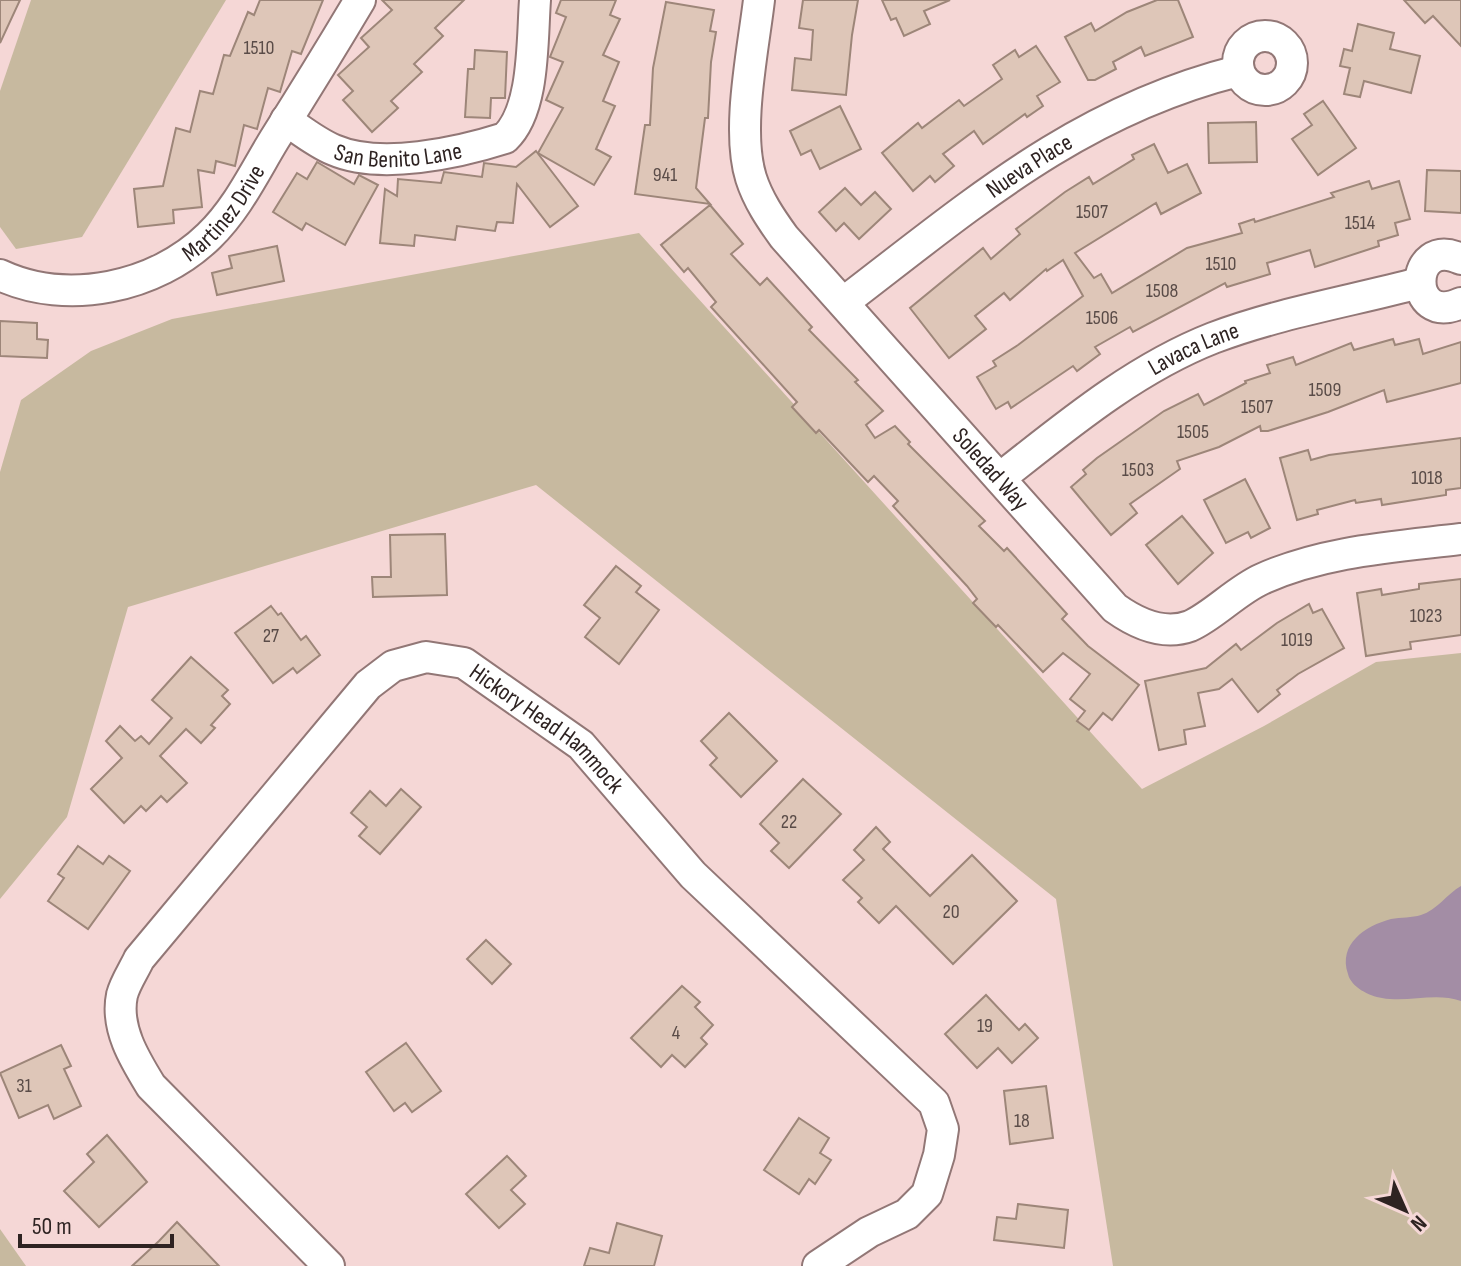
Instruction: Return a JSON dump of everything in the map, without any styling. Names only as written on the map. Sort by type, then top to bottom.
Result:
[{"type":"street","name":"Martinez Drive","points":[[0,275],[19,284],[56,292],[92,290],[149,275],[176,262],[209,236],[237,203],[360,0]]},
{"type":"street","name":"San Benito Lane","points":[[286,120],[320,144],[363,158],[391,160],[488,144],[505,138],[515,130],[522,115],[535,0]]},
{"type":"street","name":"Soledad Way","points":[[759,0],[745,142],[751,177],[763,207],[784,237],[1115,608],[1136,623],[1157,629],[1189,626],[1258,580],[1299,563],[1349,553],[1461,539]]},
{"type":"street","name":"Nueva Place","points":[[844,302],[1001,182],[1043,154],[1124,110],[1238,71]]},
{"type":"street","points":[[1461,259],[1444,254],[1436,256],[1423,267],[1419,283],[1427,300],[1434,305],[1453,307],[1461,303]]},
{"type":"street","name":"Lavaca Lane","points":[[1000,478],[1094,407],[1173,356],[1257,323],[1419,283]]},
{"type":"street","name":"Hickory Head Hammock","points":[[314,1261],[151,1086],[130,1053],[123,1024],[122,995],[139,959],[368,685],[393,666],[426,657],[464,663],[581,745],[693,875],[934,1103],[943,1129],[927,1194],[907,1214],[869,1232],[818,1266]]},
{"type":"shaded area","points":[[31,0],[226,0],[82,237],[16,249],[0,227],[0,91]]},
{"type":"shaded area","points":[[639,233],[1142,789],[1264,726],[1376,662],[1461,653],[1461,1266],[1113,1266],[1056,899],[536,485],[128,607],[67,817],[0,899],[0,472],[21,400],[91,351],[172,319]]},
{"type":"shaded area","points":[[1461,886],[1461,1001],[1441,997],[1382,998],[1366,993],[1353,983],[1346,963],[1350,945],[1356,938],[1381,922],[1427,913]]},
{"type":"shaded area","points":[[0,1229],[26,1266],[0,1266]]},
{"type":"building","points":[[0,0],[20,0],[0,43]]},
{"type":"building","points":[[260,0],[323,0],[301,54],[292,51],[280,92],[268,88],[257,129],[244,125],[235,166],[216,161],[214,173],[198,170],[202,207],[173,210],[174,223],[138,227],[134,189],[163,186],[176,128],[190,132],[200,91],[213,94],[224,55],[230,56],[248,12],[254,15]]},
{"type":"building","points":[[382,0],[464,0],[435,28],[443,36],[414,64],[422,72],[391,101],[398,108],[372,132],[343,100],[353,91],[338,75],[369,47],[361,38],[392,10]]},
{"type":"building","points":[[561,0],[616,0],[610,15],[620,19],[603,55],[619,62],[603,101],[615,106],[596,149],[611,157],[594,185],[538,153],[563,108],[546,100],[563,62],[550,57],[566,17],[556,13]]},
{"type":"building","points":[[803,0],[858,0],[846,95],[792,90],[795,58],[811,60],[813,30],[799,28]]},
{"type":"building","points":[[882,0],[950,0],[924,11],[930,24],[904,36],[896,18],[891,20]]},
{"type":"building","points":[[1157,0],[1178,0],[1193,37],[1145,56],[1141,47],[1113,62],[1116,69],[1095,80],[1088,80],[1065,37],[1091,23],[1095,31],[1127,12]]},
{"type":"building","points":[[1404,0],[1461,0],[1461,46],[1433,16],[1425,23]]},
{"type":"building","points":[[666,2],[714,10],[710,31],[716,32],[708,118],[705,118],[696,188],[710,204],[635,194],[645,125],[650,125],[653,68]]},
{"type":"building","points":[[1358,24],[1394,33],[1390,49],[1420,56],[1411,93],[1364,81],[1360,97],[1344,94],[1350,68],[1340,66],[1344,49],[1352,51]]},
{"type":"building","points":[[1036,46],[1060,82],[1037,96],[1043,106],[1027,117],[1025,114],[983,144],[974,131],[943,154],[954,166],[935,182],[930,176],[913,191],[882,153],[918,123],[922,128],[959,100],[964,106],[1002,79],[993,65],[1015,50],[1019,57]]},
{"type":"building","points":[[475,50],[507,52],[505,98],[491,98],[490,118],[465,117],[468,69],[474,69]]},
{"type":"building","points":[[1323,101],[1356,148],[1318,175],[1292,139],[1312,125],[1304,114]]},
{"type":"building","points":[[840,106],[861,149],[820,169],[811,150],[801,155],[790,131]]},
{"type":"building","points":[[1256,122],[1257,162],[1209,163],[1208,123]]},
{"type":"building","points":[[1154,144],[1168,173],[1187,164],[1201,193],[1161,214],[1156,203],[1075,253],[1094,278],[1101,274],[1112,293],[1187,248],[1242,233],[1239,224],[1254,219],[1255,222],[1334,197],[1331,193],[1369,181],[1372,189],[1399,181],[1410,219],[1395,223],[1398,235],[1378,241],[1379,246],[1315,267],[1310,250],[1267,263],[1270,274],[1227,287],[1225,283],[1133,332],[1130,327],[1095,347],[1100,354],[1077,371],[1073,366],[1011,408],[1008,402],[996,409],[977,377],[996,366],[993,361],[1083,296],[1063,260],[1046,269],[1010,300],[1004,293],[975,316],[986,329],[949,358],[910,308],[983,248],[991,259],[1020,234],[1016,229],[1065,192],[1089,177],[1093,184],[1134,159],[1132,155]]},
{"type":"building","points":[[536,151],[578,206],[550,227],[517,184],[513,223],[497,222],[495,231],[457,226],[455,240],[415,235],[414,246],[380,243],[385,189],[397,196],[398,179],[441,183],[444,172],[482,177],[484,163],[516,167]]},
{"type":"building","points":[[317,162],[354,184],[359,175],[378,185],[345,245],[306,223],[302,230],[273,212],[297,173],[307,179]]},
{"type":"building","points":[[1427,170],[1461,171],[1461,213],[1425,211]]},
{"type":"building","points":[[845,188],[861,205],[875,192],[891,209],[859,239],[844,223],[836,231],[819,212]]},
{"type":"building","points":[[710,205],[743,244],[731,254],[760,285],[767,278],[812,327],[809,330],[858,380],[855,382],[883,411],[866,425],[875,438],[895,426],[910,442],[908,444],[985,521],[979,526],[1004,551],[1007,548],[1067,614],[1062,619],[1088,646],[1139,685],[1112,720],[1103,713],[1089,730],[1077,721],[1085,711],[1070,699],[1090,674],[1063,653],[1043,672],[998,625],[996,627],[973,603],[977,599],[967,586],[893,506],[898,501],[874,476],[868,482],[819,430],[816,433],[792,407],[797,402],[711,307],[716,302],[688,268],[684,272],[661,245]]},
{"type":"building","points":[[277,246],[284,281],[217,295],[212,273],[232,268],[229,256]]},
{"type":"building","points":[[0,321],[37,323],[37,339],[48,340],[47,358],[0,356]]},
{"type":"building","points":[[1393,339],[1395,345],[1419,339],[1423,354],[1461,342],[1461,383],[1387,402],[1384,390],[1268,431],[1261,431],[1260,426],[1219,447],[1177,461],[1180,469],[1130,504],[1137,513],[1111,535],[1071,487],[1086,474],[1083,470],[1097,458],[1164,411],[1198,394],[1204,405],[1245,381],[1270,373],[1267,365],[1293,357],[1296,365],[1351,343],[1354,350]]},
{"type":"building","points":[[1461,438],[1461,488],[1446,490],[1446,495],[1382,505],[1381,499],[1356,503],[1355,500],[1317,510],[1318,514],[1297,520],[1280,458],[1308,450],[1311,460]]},
{"type":"building","points":[[1245,479],[1270,528],[1251,538],[1248,532],[1226,543],[1204,500]]},
{"type":"building","points":[[1182,516],[1213,553],[1178,584],[1146,545]]},
{"type":"building","points":[[445,534],[447,595],[373,597],[372,577],[391,577],[390,535]]},
{"type":"building","points":[[616,566],[641,586],[636,592],[659,610],[619,664],[585,637],[600,618],[584,605]]},
{"type":"building","points":[[1461,579],[1461,635],[1410,642],[1411,649],[1366,656],[1357,593],[1381,589],[1382,595],[1419,589],[1419,584]]},
{"type":"building","points":[[1309,604],[1313,613],[1322,609],[1344,648],[1298,674],[1277,690],[1280,694],[1258,712],[1232,679],[1219,689],[1198,693],[1205,726],[1184,730],[1186,744],[1159,750],[1145,681],[1206,668],[1236,644],[1241,650]]},
{"type":"building","points":[[271,606],[278,615],[281,613],[301,640],[306,636],[320,655],[297,673],[293,668],[273,683],[235,633]]},
{"type":"building","points":[[191,657],[228,690],[222,696],[230,704],[211,725],[215,728],[201,743],[186,729],[160,756],[187,783],[167,802],[161,796],[146,811],[141,806],[124,823],[91,789],[122,758],[106,741],[120,726],[135,741],[141,736],[149,744],[172,718],[152,700]]},
{"type":"building","points":[[729,713],[777,761],[741,797],[710,765],[717,758],[701,741]]},
{"type":"building","points":[[803,779],[841,814],[789,868],[771,851],[779,843],[760,824]]},
{"type":"building","points":[[401,789],[421,807],[380,854],[359,836],[367,827],[351,813],[370,791],[386,806]]},
{"type":"building","points":[[876,827],[890,842],[883,849],[930,896],[972,855],[1017,901],[953,964],[896,906],[879,923],[858,902],[862,898],[843,880],[864,860],[854,850]]},
{"type":"building","points":[[78,846],[103,864],[109,856],[130,871],[88,929],[48,901],[64,878],[58,874]]},
{"type":"building","points":[[486,940],[511,964],[492,984],[467,959]]},
{"type":"building","points":[[682,986],[700,1002],[695,1007],[713,1025],[701,1038],[707,1044],[685,1067],[672,1055],[661,1067],[631,1038]]},
{"type":"building","points":[[986,995],[1019,1030],[1025,1024],[1038,1038],[1012,1063],[998,1048],[977,1068],[945,1034]]},
{"type":"building","points":[[406,1043],[441,1091],[412,1112],[405,1103],[394,1111],[366,1072]]},
{"type":"building","points":[[61,1045],[71,1066],[64,1069],[81,1106],[54,1119],[48,1105],[19,1118],[0,1073]]},
{"type":"building","points":[[1046,1086],[1053,1138],[1010,1144],[1004,1091]]},
{"type":"building","points":[[799,1118],[829,1138],[820,1153],[831,1160],[815,1184],[809,1179],[799,1194],[764,1170]]},
{"type":"building","points":[[107,1135],[147,1182],[99,1227],[64,1191],[94,1162],[87,1154]]},
{"type":"building","points":[[507,1156],[526,1176],[511,1190],[525,1204],[499,1228],[466,1194]]},
{"type":"building","points":[[1018,1204],[1068,1210],[1064,1248],[994,1240],[997,1217],[1016,1219]]},
{"type":"building","points":[[177,1222],[219,1266],[132,1266],[159,1241]]},
{"type":"building","points":[[617,1223],[662,1236],[654,1266],[584,1266],[590,1248],[609,1253]]}]
